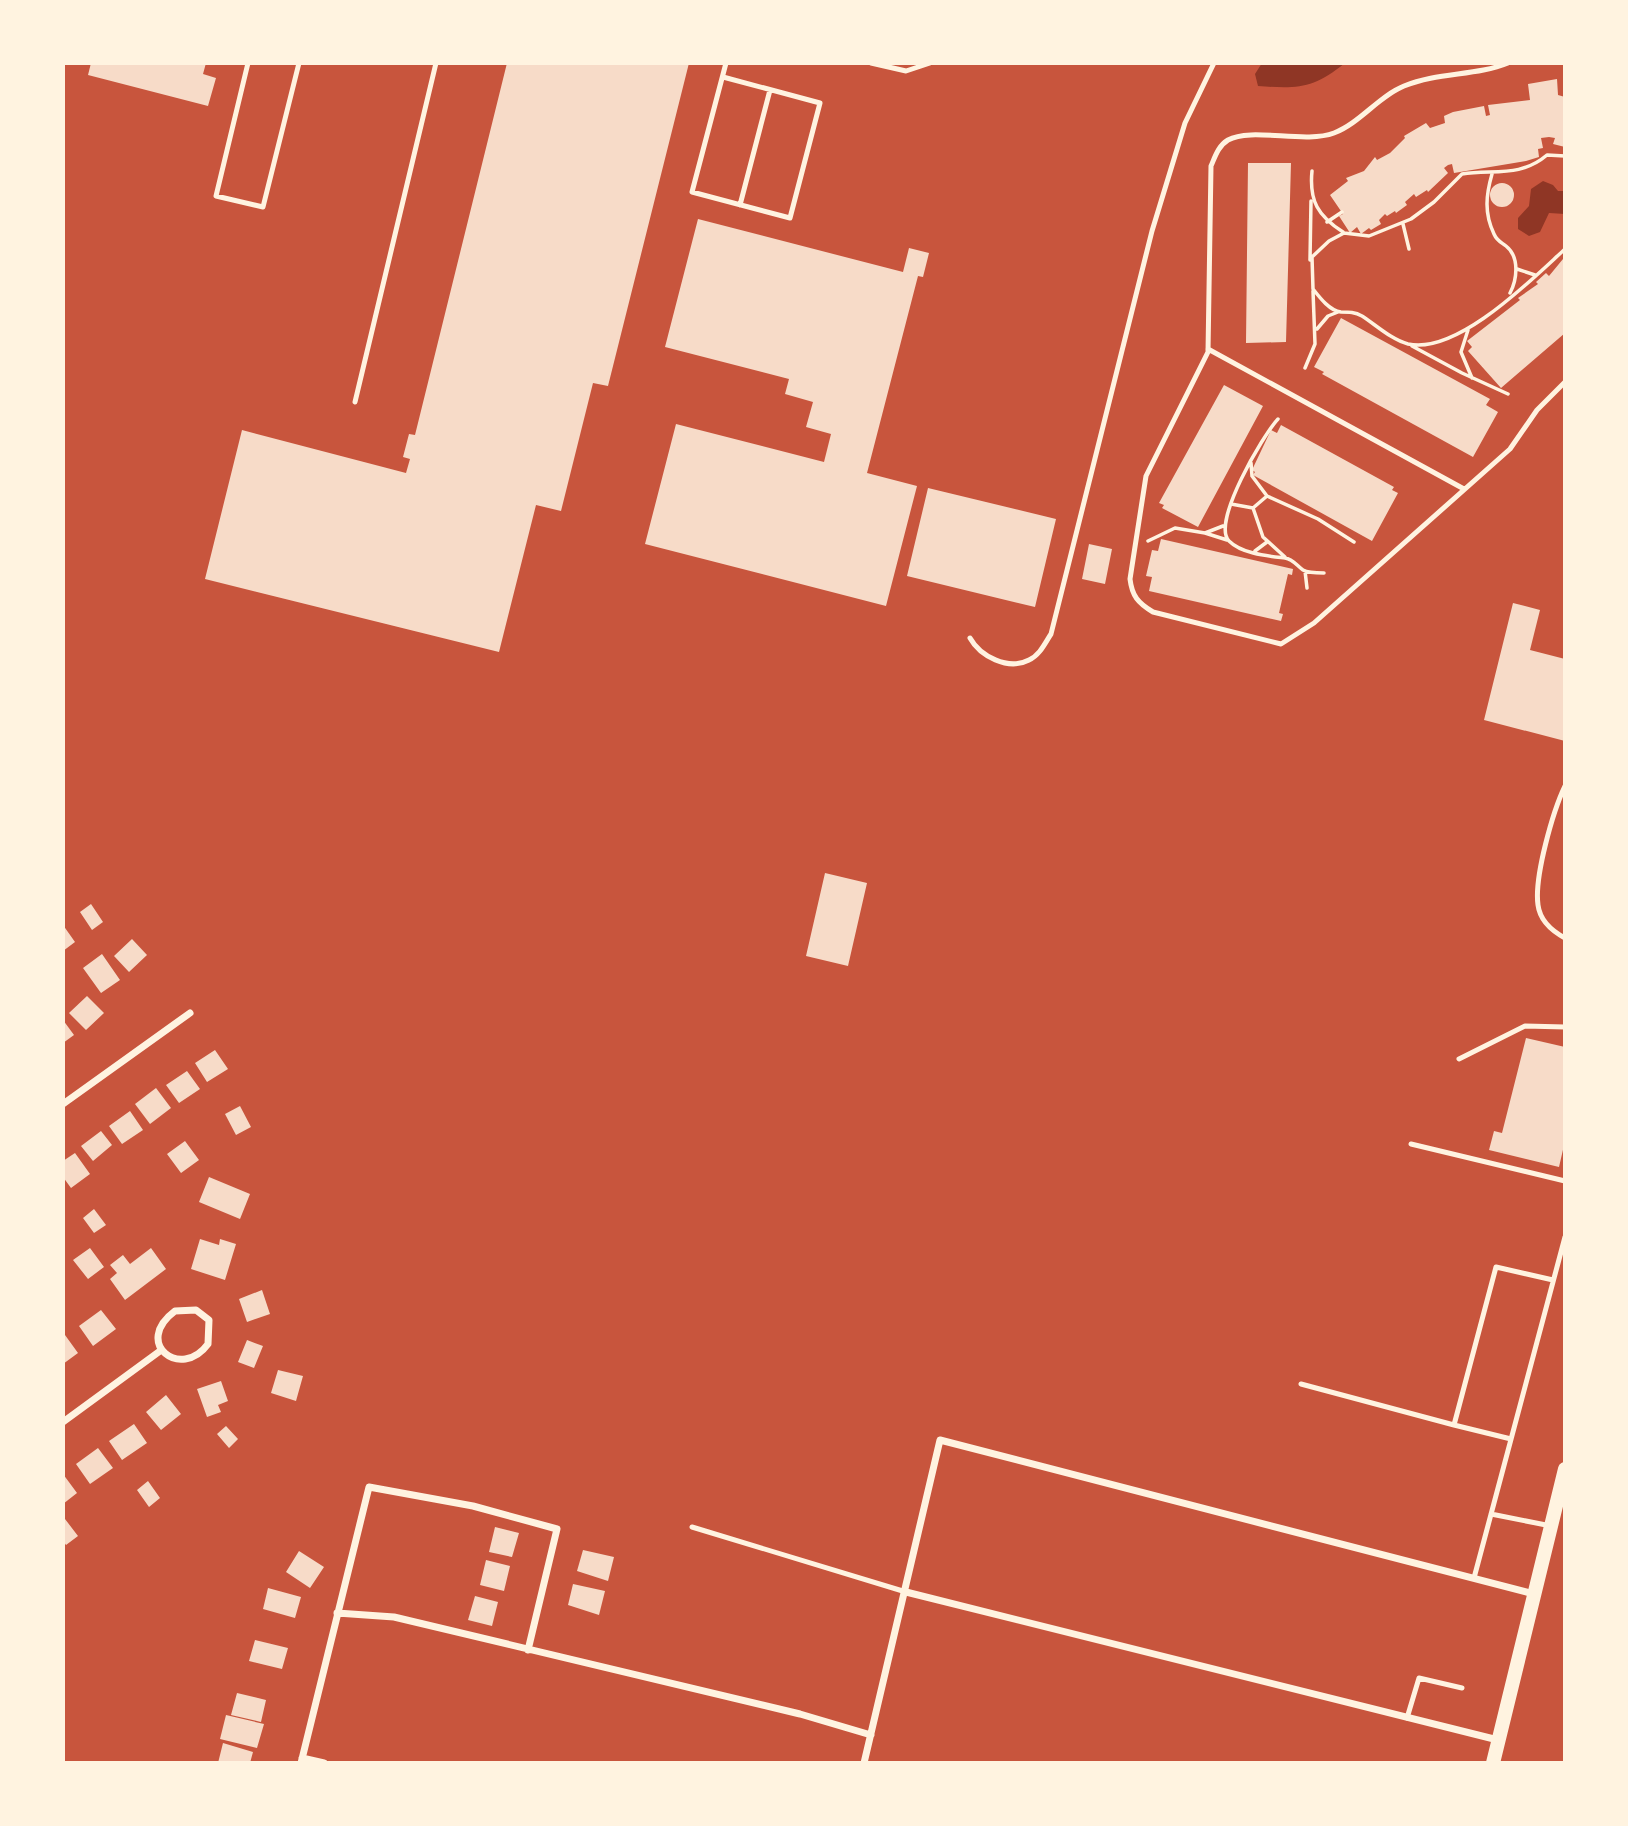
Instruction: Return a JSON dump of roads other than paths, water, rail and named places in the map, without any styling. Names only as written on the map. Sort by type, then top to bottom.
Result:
[{"type":"main road","points":[[1493,1763],[1565,1469]]},
{"type":"street","points":[[63,1104],[190,1013]]},
{"type":"street","points":[[185,1309],[206,1315],[210,1336],[203,1350],[180,1359],[167,1357],[160,1351],[159,1332],[168,1316],[185,1309]]},
{"type":"street","points":[[63,1422],[160,1351]]},
{"type":"street","points":[[864,1763],[940,1440],[1534,1594]]},
{"type":"street","points":[[324,1763],[301,1760],[369,1487],[473,1506],[557,1529],[528,1650]]},
{"type":"street","points":[[906,1592],[1498,1740]]},
{"type":"street","points":[[337,1614],[394,1617],[800,1714],[871,1735]]},
{"type":"lane","points":[[248,63],[216,196],[263,207],[299,63]]},
{"type":"lane","points":[[355,402],[436,63]]},
{"type":"lane","points":[[723,77],[820,103],[790,218],[692,192],[726,63]]},
{"type":"lane","points":[[871,63],[906,71],[930,63]]},
{"type":"lane","points":[[970,638],[977,651],[992,659],[1011,663],[1028,661],[1041,650],[1051,634],[1152,231],[1185,123],[1214,63]]},
{"type":"lane","points":[[1508,63],[1437,76],[1401,87],[1333,133],[1228,140],[1217,151],[1211,166],[1208,349],[1201,370],[1146,477],[1130,579],[1132,592],[1138,603],[1153,612],[1281,644],[1314,623],[1510,449],[1537,410],[1565,382]]},
{"type":"lane","points":[[740,205],[770,90]]},
{"type":"lane","points":[[1208,349],[1464,489]]},
{"type":"lane","points":[[1565,786],[1550,832],[1540,880],[1538,906],[1550,930],[1565,938]]},
{"type":"lane","points":[[1459,1059],[1525,1026],[1565,1027]]},
{"type":"lane","points":[[1411,1144],[1565,1181]]},
{"type":"lane","points":[[1474,1578],[1565,1237]]},
{"type":"lane","points":[[1454,1425],[1496,1267],[1553,1280]]},
{"type":"lane","points":[[1301,1384],[1511,1439]]},
{"type":"lane","points":[[1491,1514],[1551,1526]]},
{"type":"lane","points":[[692,1527],[906,1592]]},
{"type":"lane","points":[[1407,1718],[1419,1678],[1462,1688]]}]
